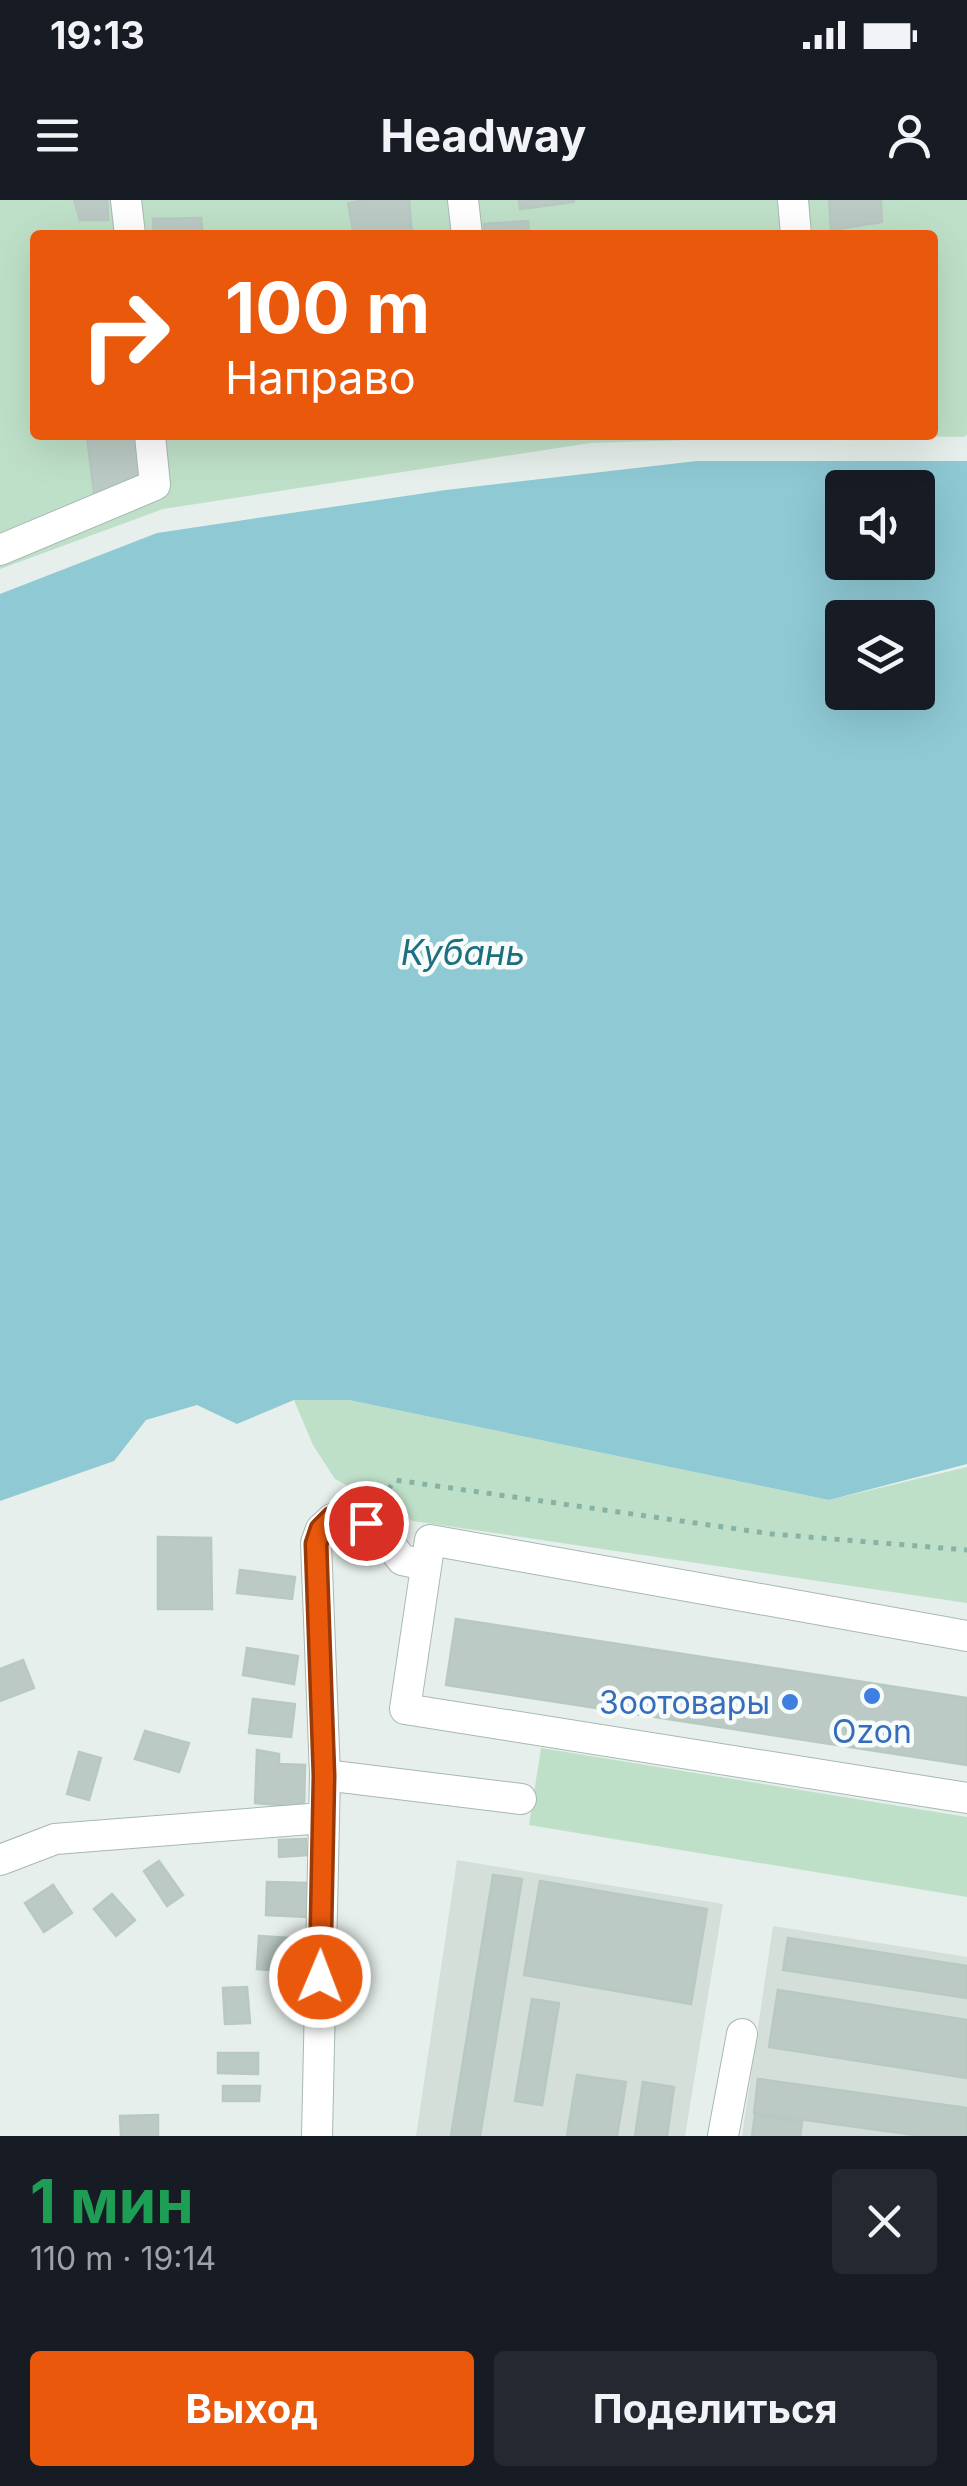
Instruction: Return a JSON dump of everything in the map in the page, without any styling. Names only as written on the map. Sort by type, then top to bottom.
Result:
[{"type":"street","points":[[126,200],[129,230]]},
{"type":"street","points":[[463,200],[466,230]]},
{"type":"street","points":[[793,200],[796,230]]},
{"type":"street","points":[[0,550],[154,485],[150,440]]},
{"type":"street","points":[[317,2136],[324,1776],[316,1544],[321,1529],[332,1518],[349,1518],[366,1523],[385,1537],[402,1560],[426,1565]]},
{"type":"street","points":[[967,1636],[430,1540],[405,1710],[967,1798]]},
{"type":"street","points":[[324,1776],[521,1799]]},
{"type":"street","points":[[0,1860],[55,1840],[324,1818]]},
{"type":"street","points":[[723,2136],[742,2034]]},
{"type":"path","points":[[366,1523],[394,1480],[772,1534],[967,1550]]},
{"type":"shaded area","points":[[457,1860],[723,1904],[685,2136],[416,2136]]},
{"type":"shaded area","points":[[773,1926],[967,1957],[967,2136],[742,2136]]},
{"type":"green space","points":[[0,200],[967,200],[967,435],[963,437],[938,437],[938,230],[30,230],[30,440],[692,440],[590,443],[163,509],[0,569]]},
{"type":"green space","points":[[294,1400],[349,1400],[829,1500],[967,1467],[967,1603],[413,1521],[335,1479],[313,1445]]},
{"type":"green space","points":[[541,1748],[967,1817],[967,1897],[529,1825]]},
{"type":"water","name":"Кубань","points":[[697,461],[967,461],[967,1464],[829,1500],[349,1400],[294,1400],[237,1424],[197,1405],[146,1420],[114,1461],[0,1501],[0,594],[157,533],[446,490]]},
{"type":"building","points":[[74,200],[107,200],[108,220],[80,220]]},
{"type":"building","points":[[409,200],[412,230],[353,230],[348,203]]},
{"type":"building","points":[[519,200],[574,200],[574,202],[520,209]]},
{"type":"building","points":[[829,200],[881,200],[882,222],[831,230]]},
{"type":"building","points":[[201,218],[202,230],[154,230],[153,219]]},
{"type":"building","points":[[528,221],[529,230],[484,230],[484,224]]},
{"type":"building","points":[[88,440],[143,440],[148,484],[94,494]]},
{"type":"building","points":[[158,1537],[211,1538],[212,1609],[158,1609]]},
{"type":"building","points":[[240,1570],[295,1577],[292,1599],[237,1593]]},
{"type":"building","points":[[456,1619],[967,1698],[967,1765],[446,1685]]},
{"type":"building","points":[[247,1648],[298,1656],[294,1684],[243,1675]]},
{"type":"building","points":[[23,1660],[34,1688],[0,1701],[0,1669]]},
{"type":"building","points":[[253,1699],[295,1704],[291,1737],[249,1733]]},
{"type":"building","points":[[145,1731],[189,1743],[179,1772],[135,1759]]},
{"type":"building","points":[[257,1750],[279,1754],[279,1764],[305,1765],[304,1807],[255,1803]]},
{"type":"building","points":[[79,1752],[101,1758],[89,1800],[67,1794]]},
{"type":"building","points":[[306,1839],[307,1855],[279,1857],[279,1840]]},
{"type":"building","points":[[159,1861],[183,1895],[167,1906],[144,1871]]},
{"type":"building","points":[[493,1875],[522,1879],[480,2136],[451,2136]]},
{"type":"building","points":[[540,1881],[707,1909],[691,2004],[524,1975]]},
{"type":"building","points":[[267,1882],[309,1883],[308,1917],[266,1915]]},
{"type":"building","points":[[53,1885],[72,1913],[44,1932],[25,1903]]},
{"type":"building","points":[[112,1894],[135,1920],[116,1936],[94,1909]]},
{"type":"building","points":[[259,1936],[305,1939],[303,1972],[257,1969]]},
{"type":"building","points":[[788,1938],[967,1966],[967,1998],[783,1970]]},
{"type":"building","points":[[247,1987],[250,2023],[225,2024],[223,1988]]},
{"type":"building","points":[[778,1990],[967,2020],[967,2078],[769,2047]]},
{"type":"building","points":[[532,1999],[559,2003],[542,2105],[515,2101]]},
{"type":"building","points":[[218,2053],[258,2053],[258,2074],[218,2073]]},
{"type":"building","points":[[577,2075],[626,2082],[617,2136],[567,2136]]},
{"type":"building","points":[[758,2079],[967,2108],[967,2136],[922,2136],[754,2113]]},
{"type":"building","points":[[643,2082],[674,2087],[667,2136],[635,2136]]},
{"type":"building","points":[[223,2086],[260,2086],[259,2101],[223,2101]]},
{"type":"building","points":[[158,2115],[158,2136],[121,2136],[120,2116]]},
{"type":"building","points":[[755,2115],[802,2122],[800,2136],[752,2136]]},
{"type":"place","name":"Ozon","points":[[872,1696]]},
{"type":"place","name":"Зоотовары","points":[[790,1702]]},
{"type":"route","points":[[320,1977],[324,1776],[316,1544],[321,1529],[332,1518],[366,1523]]}]
